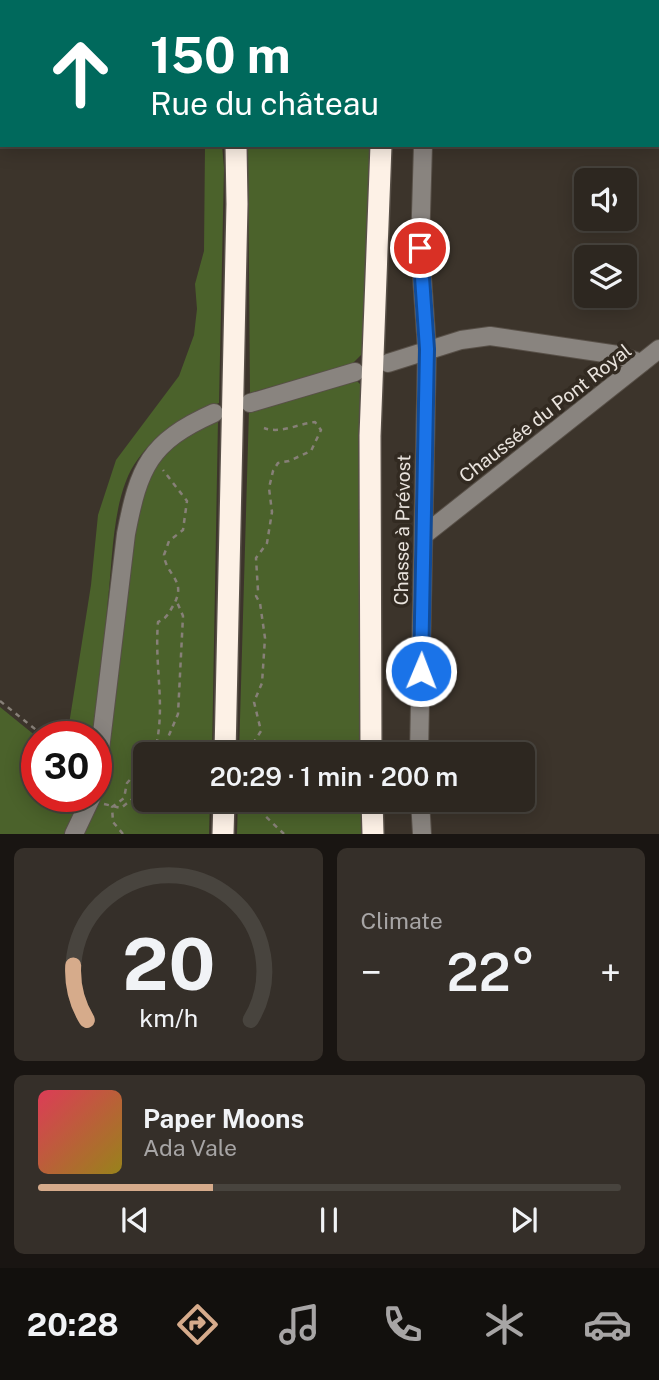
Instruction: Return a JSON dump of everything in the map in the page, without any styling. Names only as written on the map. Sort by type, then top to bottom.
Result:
[{"type":"highway","points":[[225,742],[236,147]]},
{"type":"highway","points":[[371,742],[370,436],[381,147]]},
{"type":"highway","points":[[223,834],[224,812]]},
{"type":"highway","points":[[372,812],[373,834]]},
{"type":"street","name":"Chasse à Prévost","points":[[419,742],[427,349],[420,248],[423,147]]},
{"type":"street","points":[[388,363],[427,349],[490,336],[618,355],[641,363]]},
{"type":"street","name":"Chaussée du Pont Royal","points":[[424,535],[659,349]]},
{"type":"street","points":[[250,403],[355,372]]},
{"type":"street","points":[[102,721],[133,495],[152,458],[164,442],[182,427],[214,413]]},
{"type":"street","points":[[74,834],[84,812]]},
{"type":"street","points":[[421,812],[422,834]]},
{"type":"path","points":[[254,742],[261,732],[254,702],[262,683],[265,638],[260,603],[256,596],[256,558],[267,543],[272,512],[269,488],[278,463],[311,451],[321,430],[315,422],[293,425],[285,430],[273,431],[264,428]]},
{"type":"path","points":[[152,458],[172,479],[187,501],[183,530],[169,541],[164,555],[178,583],[176,601],[166,618],[158,622],[155,653],[162,724],[157,742]]},
{"type":"path","points":[[166,742],[178,714],[183,616],[176,601]]},
{"type":"path","points":[[0,701],[25,721]]},
{"type":"path","points":[[113,807],[124,798],[127,783],[133,777]]},
{"type":"path","points":[[113,807],[121,808],[133,799]]},
{"type":"path","points":[[113,807],[113,822],[123,834]]},
{"type":"path","points":[[261,812],[284,834]]},
{"type":"green space","points":[[205,147],[222,147],[219,403],[184,419],[155,439],[129,473],[115,526],[96,721],[70,721],[91,585],[98,515],[116,460],[179,376],[194,335],[197,309],[195,284],[204,251]]},
{"type":"green space","points":[[248,147],[371,147],[362,354],[352,364],[250,393]]},
{"type":"green space","points":[[354,378],[361,385],[359,639],[362,742],[239,742],[249,410]]},
{"type":"green space","points":[[218,419],[212,742],[133,742],[133,812],[210,812],[209,834],[82,834],[91,812],[112,812],[110,721],[142,477],[185,433]]},
{"type":"green space","points":[[0,707],[21,724],[21,812],[75,812],[66,834],[0,834]]},
{"type":"green space","points":[[238,812],[363,812],[364,834],[237,834]]},
{"type":"route","points":[[420,248],[427,349],[421,671]]}]
